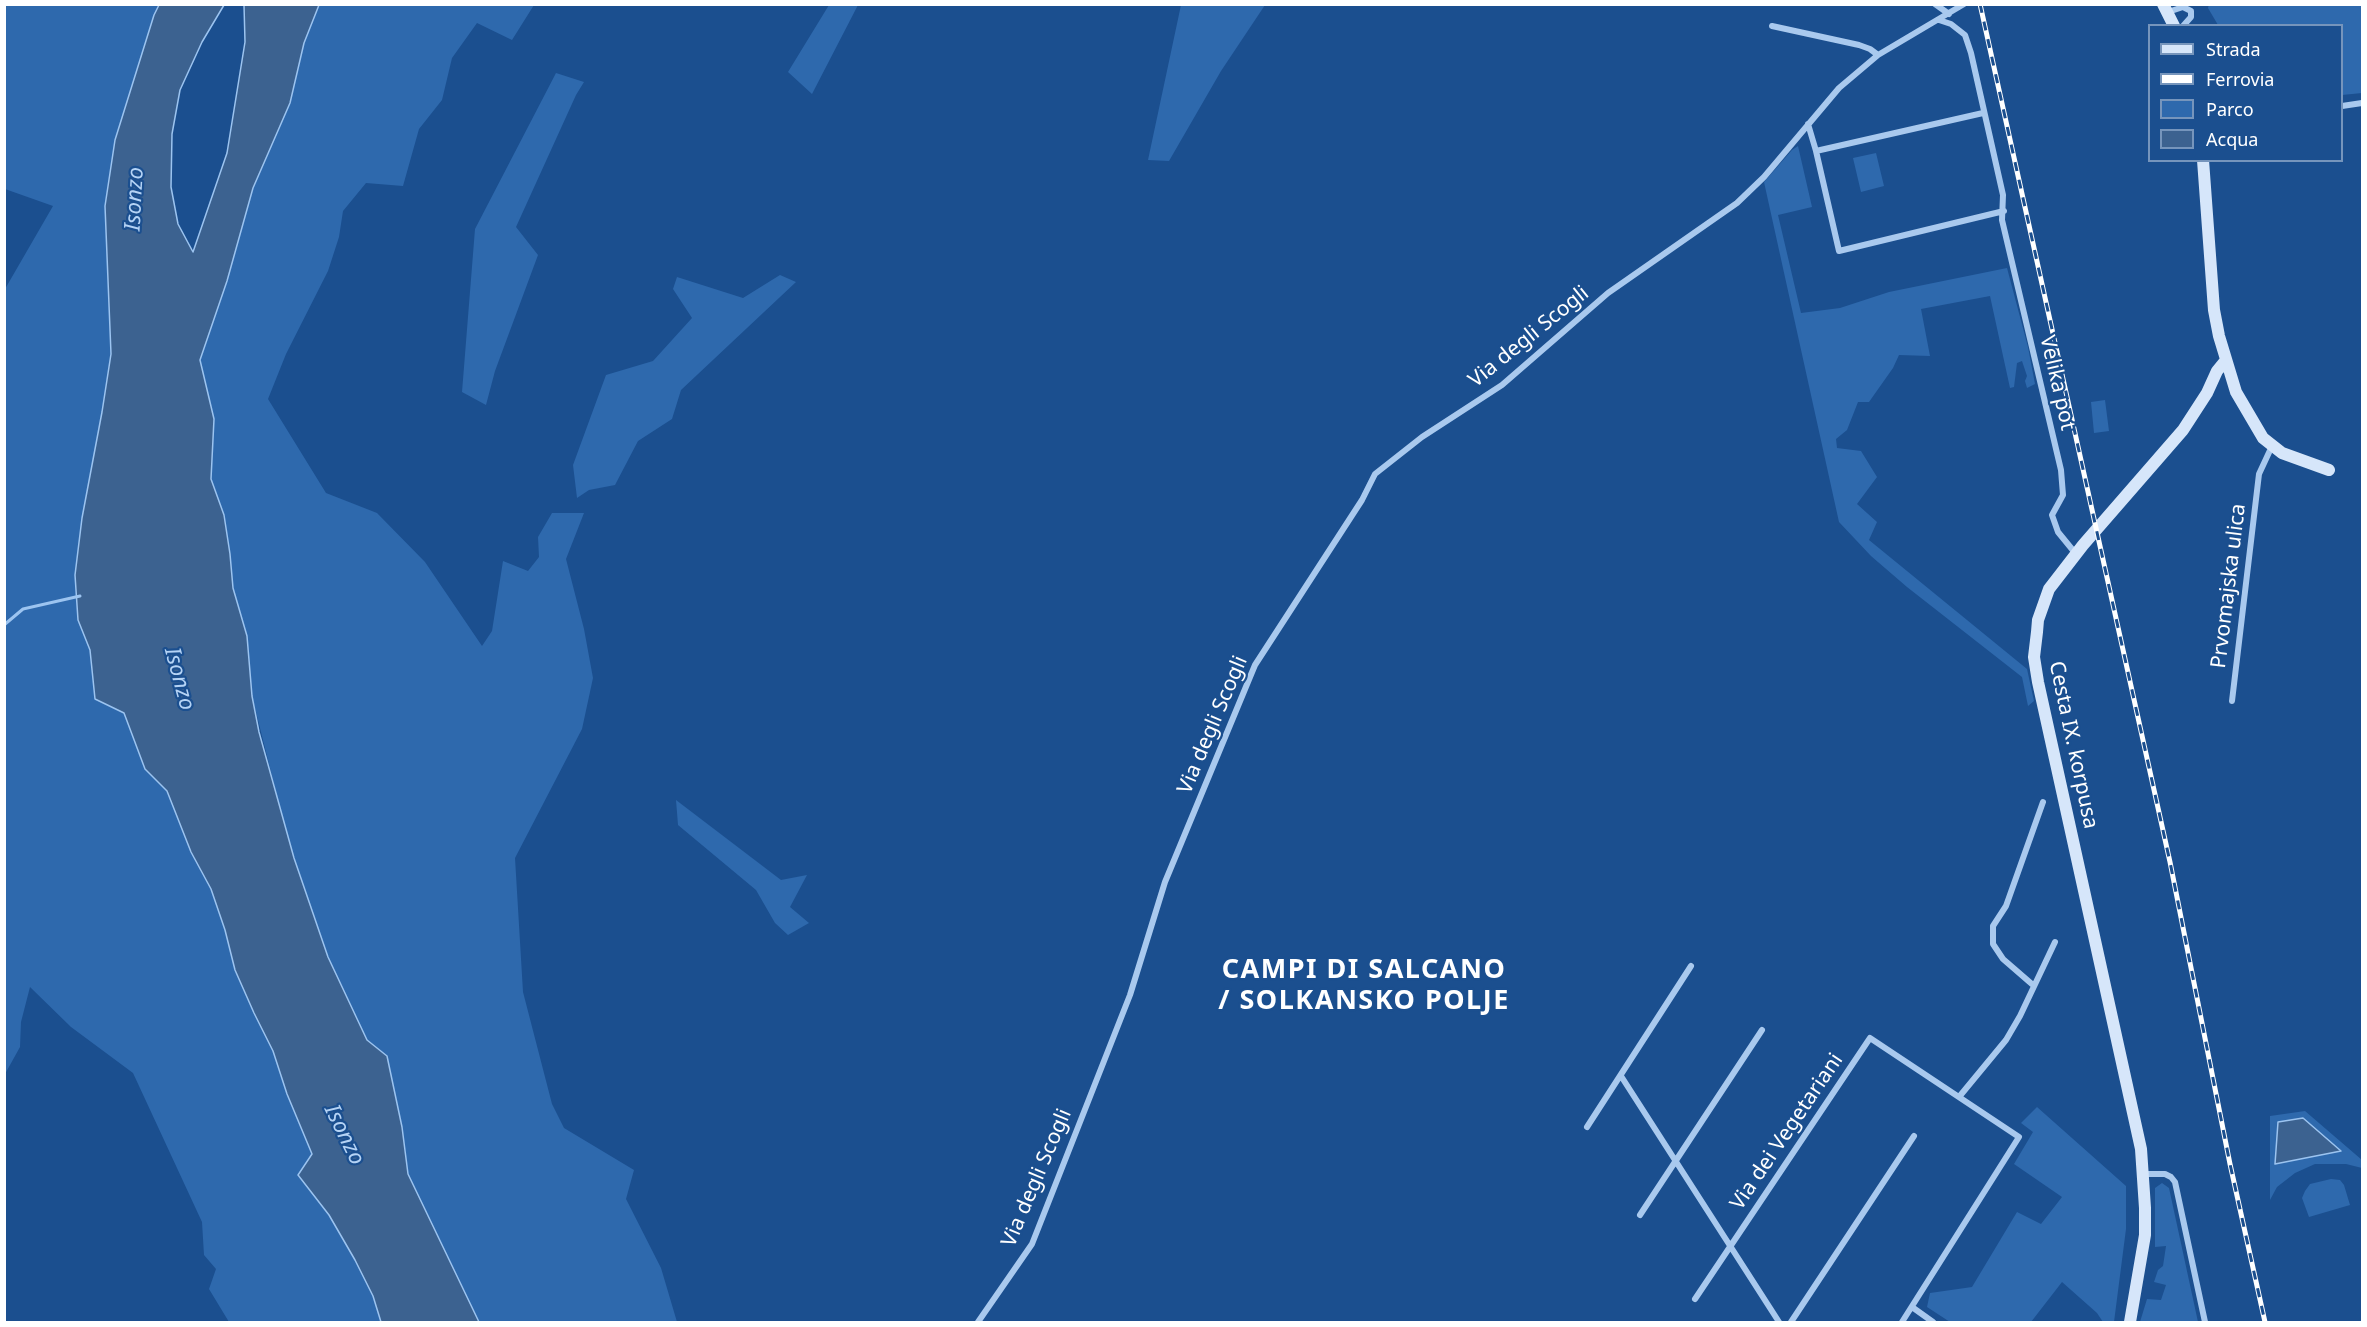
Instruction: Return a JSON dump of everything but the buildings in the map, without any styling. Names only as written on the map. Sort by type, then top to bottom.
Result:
[{"type":"main road","points":[[2165,8],[2173,24]]},
{"type":"main road","points":[[2203,162],[2214,310],[2236,392],[2263,438],[2282,453],[2329,470]]},
{"type":"main road","name":"Cesta IX. korpusa","points":[[2130,1323],[2145,1235],[2144,1174],[2141,1149],[2034,657],[2038,620],[2049,589],[2076,554],[2183,430],[2207,393],[2217,371],[2226,360]]},
{"type":"street","points":[[1935,4],[1948,14]]},
{"type":"street","points":[[1964,4],[1878,55],[1839,88],[1808,124],[1839,251],[2004,211]]},
{"type":"street","points":[[2165,8],[2192,8],[2192,17],[2185,24]]},
{"type":"street","name":"Velika pot","points":[[1939,20],[1951,24],[1965,35],[2003,195],[2002,220],[2061,470],[2063,495],[2052,515],[2058,532],[2076,554]]},
{"type":"street","points":[[1772,26],[1859,45],[1878,55]]},
{"type":"street","points":[[2343,106],[2362,103]]},
{"type":"street","points":[[1816,151],[1983,112]]},
{"type":"street","name":"Via degli Scogli","points":[[978,1323],[1032,1244],[1130,996],[1166,882],[1255,664],[1362,500],[1375,474],[1422,437],[1502,385],[1608,293],[1737,203],[1764,177],[1808,124]]},
{"type":"street","name":"Prvomajska ulica","points":[[2232,701],[2259,474],[2272,445]]},
{"type":"street","points":[[2033,985],[2003,959],[1993,944],[1993,926],[2006,906],[2043,802]]},
{"type":"street","points":[[1902,1323],[2019,1137],[1959,1097],[2006,1040],[2055,942]]},
{"type":"street","points":[[1587,1127],[1691,966]]},
{"type":"street","points":[[1640,1215],[1762,1030]]},
{"type":"street","name":"Via dei Vegetariani","points":[[1695,1299],[1870,1038],[1959,1097]]},
{"type":"street","points":[[1621,1076],[1677,1160],[1779,1323]]},
{"type":"street","points":[[1791,1323],[1914,1136]]},
{"type":"street","points":[[2144,1174],[2165,1174],[2175,1182],[2205,1323]]},
{"type":"street","points":[[1912,1307],[1933,1323]]},
{"type":"green space","points":[[2209,4],[2362,5],[2362,93],[2343,95],[2343,24],[2217,24],[2208,8]]},
{"type":"green space","points":[[5,5],[159,5],[138,68],[105,205],[111,354],[82,518],[78,620],[90,650],[95,698],[124,713],[145,769],[167,791],[191,852],[211,889],[235,970],[273,1051],[287,1094],[312,1154],[298,1176],[329,1215],[355,1260],[373,1296],[381,1322],[229,1322],[209,1289],[216,1269],[204,1255],[202,1222],[133,1073],[71,1027],[30,987],[21,1022],[20,1047],[5,1074],[5,289],[53,206],[5,189]]},
{"type":"green space","points":[[319,5],[534,5],[512,40],[477,23],[452,58],[442,100],[419,129],[403,186],[366,183],[343,211],[339,237],[328,271],[286,354],[268,399],[326,493],[377,513],[425,562],[482,646],[492,631],[503,561],[528,571],[539,557],[538,537],[552,513],[584,513],[566,559],[584,629],[593,678],[582,729],[515,858],[523,992],[552,1104],[564,1128],[634,1170],[626,1199],[661,1268],[677,1322],[479,1322],[408,1174],[402,1127],[387,1056],[367,1040],[328,957],[294,858],[280,808],[252,696],[247,636],[233,588],[224,515],[211,479],[214,419],[200,361],[227,281],[253,188],[290,103],[304,43]]},
{"type":"green space","points":[[829,5],[858,5],[812,94],[788,72]]},
{"type":"green space","points":[[1181,5],[1265,5],[1221,71],[1169,161],[1148,160]]},
{"type":"green space","points":[[556,73],[584,82],[516,227],[538,255],[495,371],[486,405],[462,392],[475,229]]},
{"type":"green space","points":[[1798,146],[1812,207],[1778,215],[1801,313],[1840,308],[1889,292],[2007,268],[2028,347],[2035,384],[2027,388],[2025,381],[2027,376],[2022,361],[2017,363],[2014,387],[2010,388],[1990,296],[1921,309],[1930,356],[1899,355],[1893,368],[1869,402],[1858,402],[1847,430],[1836,439],[1837,448],[1861,451],[1877,477],[1857,504],[1877,522],[1869,540],[2027,669],[2034,701],[2028,706],[2022,677],[1907,587],[1871,556],[1839,522],[1764,182]]},
{"type":"green space","points":[[1876,153],[1884,186],[1861,192],[1853,158]]},
{"type":"green space","points":[[780,275],[796,282],[681,390],[672,419],[638,441],[615,485],[589,490],[577,498],[573,465],[606,375],[653,361],[692,318],[673,289],[677,277],[743,298]]},
{"type":"green space","points":[[2105,400],[2109,431],[2094,433],[2091,402]]},
{"type":"green space","points":[[676,800],[781,880],[807,875],[790,907],[809,923],[788,935],[775,923],[756,890],[678,825]]},
{"type":"green space","points":[[2037,1107],[2126,1186],[2126,1229],[2114,1322],[2103,1322],[2097,1313],[2062,1282],[2031,1322],[1950,1322],[1927,1307],[1930,1293],[1972,1287],[2017,1212],[2041,1224],[2062,1197],[2014,1164],[2033,1132],[2021,1123]]},
{"type":"green space","points":[[2305,1111],[2362,1160],[2362,1168],[2346,1164],[2315,1164],[2295,1173],[2277,1187],[2270,1200],[2270,1116]]},
{"type":"green space","points":[[2331,1179],[2340,1180],[2344,1185],[2350,1205],[2309,1217],[2302,1198],[2305,1191],[2310,1184]]},
{"type":"green space","points":[[2162,1183],[2169,1188],[2198,1322],[2140,1322],[2147,1299],[2161,1300],[2166,1285],[2154,1282],[2158,1270],[2163,1266],[2166,1246],[2155,1247],[2155,1188]]},
{"type":"water","name":"Isonzo","points":[[159,5],[224,5],[202,42],[180,90],[172,134],[171,187],[178,224],[193,252],[227,153],[245,42],[244,5],[319,5],[304,43],[290,103],[253,188],[227,281],[200,360],[214,419],[211,479],[224,515],[233,588],[247,636],[252,696],[259,732],[294,858],[328,957],[367,1040],[387,1056],[402,1127],[408,1174],[479,1322],[381,1322],[373,1296],[355,1260],[329,1215],[298,1175],[312,1154],[287,1094],[273,1051],[235,970],[211,889],[191,852],[167,791],[145,769],[124,713],[95,699],[90,650],[78,620],[75,575],[82,518],[111,354],[105,206],[115,140]]},
{"type":"water","points":[[2303,1118],[2341,1151],[2275,1164],[2278,1122]]},
{"type":"waterway","points":[[4,362],[4,387]]},
{"type":"waterway","points":[[4,625],[23,609],[80,596]]},
{"type":"railway","points":[[1980,4],[2170,862],[2230,1164],[2265,1322]]},
{"type":"district","name":"CAMPI DI SALCANO / SOLKANSKO POLJE","points":[[1364,986]]}]
